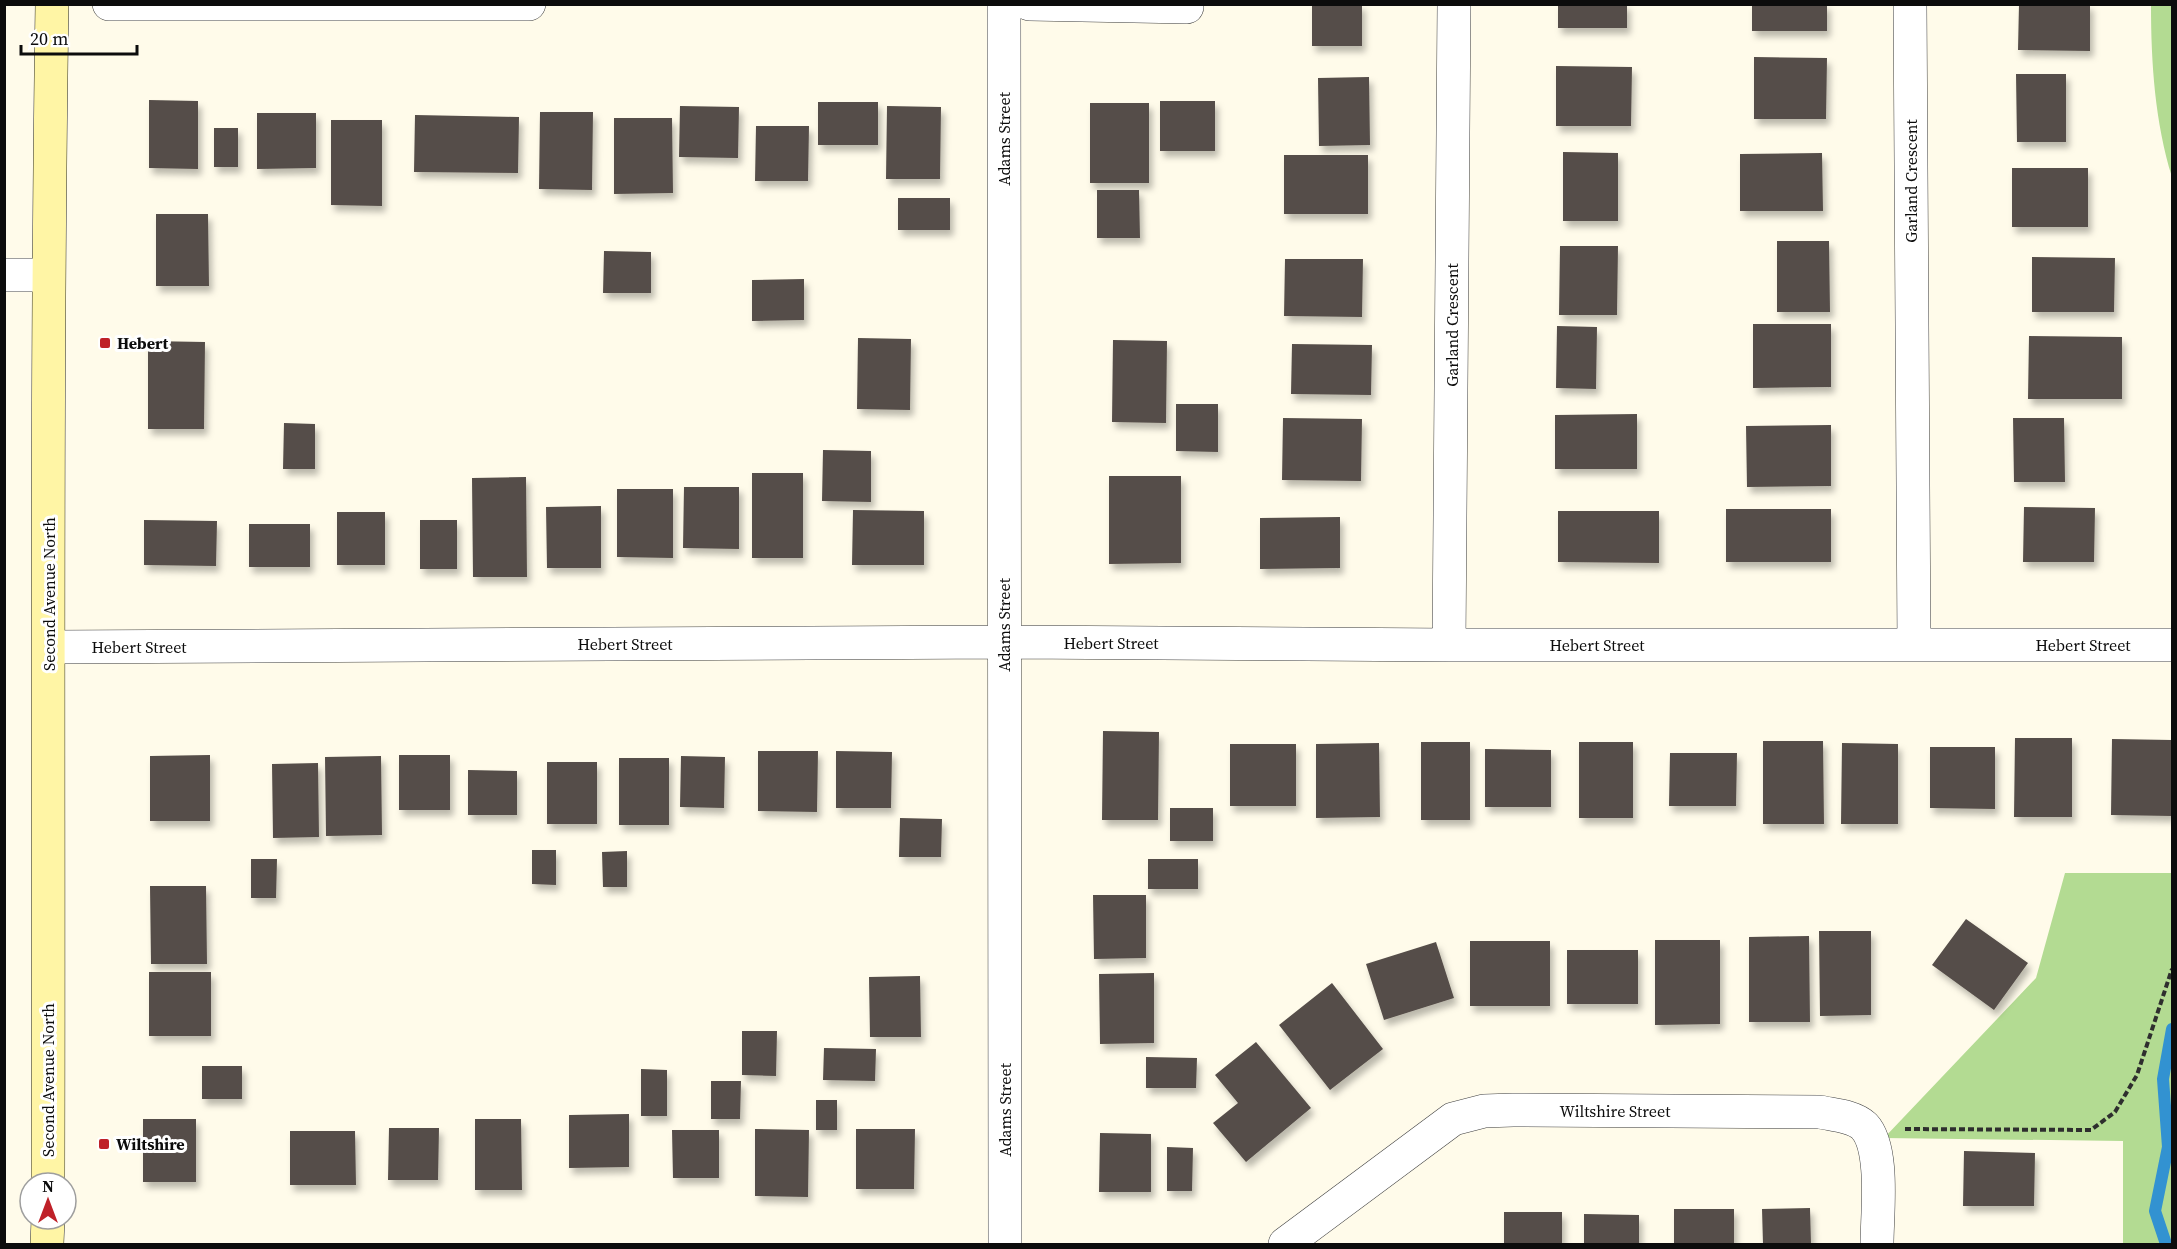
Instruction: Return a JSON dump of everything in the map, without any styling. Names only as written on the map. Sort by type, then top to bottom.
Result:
[{"type":"main road","name":"Second Avenue North","points":[[48,1171],[50,647],[48,274],[52,4]]},
{"type":"street","points":[[109,4],[529,4]]},
{"type":"street","name":"Adams Street","points":[[1004,4],[1005,1245]]},
{"type":"street","points":[[1029,4],[1187,7]]},
{"type":"street","name":"Garland Crescent","points":[[1449,645],[1454,4]]},
{"type":"street","name":"Garland Crescent","points":[[1910,4],[1914,645]]},
{"type":"street","points":[[4,274],[48,274]]},
{"type":"street","name":"Hebert Street","points":[[50,647],[1004,642],[1449,645],[2172,645]]},
{"type":"street","name":"Wiltshire Street","points":[[1285,1245],[1453,1119],[1484,1111],[1820,1112],[1846,1117],[1863,1125],[1866,1129]]},
{"type":"street","points":[[1866,1129],[1874,1141],[1878,1163],[1877,1245]]},
{"type":"path","points":[[1866,1129],[2091,1130],[2115,1112],[2138,1075],[2172,969]]},
{"type":"green space","points":[[2151,5],[2172,5],[2172,177],[2155,92]]},
{"type":"green space","points":[[2065,873],[2172,873],[2172,1244],[2123,1244],[2123,1141],[1884,1138],[2036,978]]},
{"type":"building","points":[[1312,4],[1362,4],[1362,46],[1312,46]]},
{"type":"building","points":[[1558,4],[1627,4],[1627,28],[1558,28]]},
{"type":"building","points":[[1752,4],[1827,4],[1827,31],[1752,31]]},
{"type":"building","points":[[2019,4],[2090,4],[2090,51],[2018,50]]},
{"type":"building","points":[[1754,57],[1827,58],[1826,119],[1754,119]]},
{"type":"building","points":[[1556,66],[1632,67],[1631,126],[1556,126]]},
{"type":"building","points":[[2016,74],[2066,74],[2066,142],[2017,142]]},
{"type":"building","points":[[1369,77],[1370,145],[1319,146],[1318,78]]},
{"type":"building","points":[[149,100],[198,101],[198,169],[149,168]]},
{"type":"building","points":[[1160,101],[1215,101],[1215,151],[1160,151]]},
{"type":"building","points":[[818,102],[878,102],[878,145],[818,145]]},
{"type":"building","points":[[1090,103],[1149,103],[1149,183],[1090,183]]},
{"type":"building","points":[[680,106],[739,107],[738,158],[679,157]]},
{"type":"building","points":[[887,106],[941,107],[940,179],[886,179]]},
{"type":"building","points":[[540,112],[593,112],[592,190],[539,189]]},
{"type":"building","points":[[257,113],[316,113],[316,168],[257,169]]},
{"type":"building","points":[[415,115],[519,117],[518,173],[414,172]]},
{"type":"building","points":[[614,118],[672,118],[673,193],[614,194]]},
{"type":"building","points":[[331,120],[382,120],[382,206],[331,205]]},
{"type":"building","points":[[756,126],[809,126],[808,181],[755,181]]},
{"type":"building","points":[[214,128],[238,128],[238,167],[214,167]]},
{"type":"building","points":[[1563,152],[1618,153],[1618,221],[1563,221]]},
{"type":"building","points":[[1822,153],[1823,211],[1740,211],[1740,154]]},
{"type":"building","points":[[1284,155],[1368,155],[1368,214],[1284,214]]},
{"type":"building","points":[[2012,168],[2088,168],[2088,227],[2012,227]]},
{"type":"building","points":[[1097,190],[1139,190],[1140,238],[1097,238]]},
{"type":"building","points":[[898,198],[950,198],[950,230],[898,230]]},
{"type":"building","points":[[156,214],[208,214],[209,286],[156,286]]},
{"type":"building","points":[[1777,241],[1829,241],[1830,312],[1777,312]]},
{"type":"building","points":[[1560,246],[1618,246],[1617,315],[1559,315]]},
{"type":"building","points":[[604,251],[651,252],[651,293],[603,293]]},
{"type":"building","points":[[2032,257],[2115,258],[2114,312],[2032,312]]},
{"type":"building","points":[[1285,259],[1363,259],[1362,317],[1284,316]]},
{"type":"building","points":[[804,279],[804,320],[752,321],[752,280]]},
{"type":"building","points":[[1753,324],[1831,324],[1831,387],[1753,388]]},
{"type":"building","points":[[1557,326],[1597,327],[1596,389],[1556,388]]},
{"type":"building","points":[[2029,336],[2122,337],[2122,399],[2028,399]]},
{"type":"building","points":[[858,338],[911,339],[910,410],[857,409]]},
{"type":"building","points":[[1113,340],[1167,341],[1166,423],[1112,422]]},
{"type":"building","points":[[148,341],[205,342],[204,429],[148,429]]},
{"type":"building","points":[[1292,344],[1372,345],[1371,395],[1291,394]]},
{"type":"building","points":[[1176,404],[1218,404],[1218,452],[1176,451]]},
{"type":"building","points":[[1637,414],[1637,469],[1555,469],[1555,415]]},
{"type":"building","points":[[1283,418],[1362,419],[1361,481],[1282,480]]},
{"type":"building","points":[[2013,418],[2064,418],[2065,482],[2014,482]]},
{"type":"building","points":[[284,423],[315,424],[315,469],[283,469]]},
{"type":"building","points":[[1831,425],[1831,486],[1747,487],[1746,426]]},
{"type":"building","points":[[823,450],[871,451],[871,502],[822,501]]},
{"type":"building","points":[[752,473],[803,473],[803,558],[752,558]]},
{"type":"building","points":[[1109,476],[1181,476],[1181,563],[1109,564]]},
{"type":"building","points":[[526,477],[527,577],[473,577],[472,478]]},
{"type":"building","points":[[684,487],[739,487],[739,549],[683,548]]},
{"type":"building","points":[[617,489],[673,489],[673,558],[617,557]]},
{"type":"building","points":[[601,506],[601,568],[547,568],[546,507]]},
{"type":"building","points":[[2024,507],[2095,508],[2094,562],[2023,562]]},
{"type":"building","points":[[1726,509],[1831,509],[1831,562],[1726,562]]},
{"type":"building","points":[[853,510],[924,511],[924,565],[852,565]]},
{"type":"building","points":[[1558,511],[1659,511],[1659,563],[1558,562]]},
{"type":"building","points":[[337,512],[385,512],[385,565],[337,565]]},
{"type":"building","points":[[1340,517],[1340,568],[1260,569],[1260,518]]},
{"type":"building","points":[[144,520],[217,521],[216,566],[144,565]]},
{"type":"building","points":[[420,520],[457,520],[457,569],[420,569]]},
{"type":"building","points":[[249,524],[310,524],[310,567],[249,567]]},
{"type":"building","points":[[1103,731],[1159,732],[1158,820],[1102,820]]},
{"type":"building","points":[[2015,738],[2072,738],[2072,817],[2014,817]]},
{"type":"building","points":[[2112,739],[2172,740],[2172,816],[2111,815]]},
{"type":"building","points":[[1763,741],[1823,741],[1824,824],[1763,824]]},
{"type":"building","points":[[1421,742],[1470,742],[1470,820],[1421,820]]},
{"type":"building","points":[[1579,742],[1633,742],[1633,818],[1579,818]]},
{"type":"building","points":[[1379,743],[1380,817],[1316,818],[1316,744]]},
{"type":"building","points":[[1842,743],[1898,744],[1898,824],[1841,824]]},
{"type":"building","points":[[1230,744],[1296,744],[1296,806],[1230,806]]},
{"type":"building","points":[[1930,747],[1995,747],[1995,809],[1930,808]]},
{"type":"building","points":[[1485,749],[1551,750],[1551,807],[1485,807]]},
{"type":"building","points":[[758,751],[818,751],[817,812],[758,811]]},
{"type":"building","points":[[836,751],[892,752],[891,808],[836,808]]},
{"type":"building","points":[[1670,753],[1737,753],[1736,806],[1669,806]]},
{"type":"building","points":[[210,755],[210,821],[150,821],[150,756]]},
{"type":"building","points":[[399,755],[450,755],[450,810],[399,810]]},
{"type":"building","points":[[381,756],[382,835],[326,836],[325,757]]},
{"type":"building","points":[[681,756],[725,757],[724,808],[680,807]]},
{"type":"building","points":[[619,758],[669,758],[669,825],[619,825]]},
{"type":"building","points":[[547,762],[597,762],[597,824],[547,824]]},
{"type":"building","points":[[318,763],[319,837],[273,838],[272,764]]},
{"type":"building","points":[[468,770],[517,771],[517,815],[468,815]]},
{"type":"building","points":[[1170,808],[1213,808],[1213,841],[1170,841]]},
{"type":"building","points":[[900,818],[942,819],[941,857],[899,857]]},
{"type":"building","points":[[532,850],[556,850],[556,885],[532,884]]},
{"type":"building","points":[[627,851],[627,887],[603,887],[602,852]]},
{"type":"building","points":[[251,859],[277,859],[276,898],[251,898]]},
{"type":"building","points":[[1148,859],[1198,859],[1198,889],[1148,889]]},
{"type":"building","points":[[150,886],[206,886],[207,964],[151,964]]},
{"type":"building","points":[[1093,895],[1146,895],[1146,958],[1094,959]]},
{"type":"building","points":[[1966,919],[2028,963],[1994,1010],[1932,965]]},
{"type":"building","points":[[1819,931],[1871,931],[1871,1015],[1820,1016]]},
{"type":"building","points":[[1809,936],[1810,1022],[1749,1022],[1749,937]]},
{"type":"building","points":[[1655,940],[1720,940],[1720,1024],[1655,1025]]},
{"type":"building","points":[[1470,941],[1550,941],[1550,1006],[1470,1006]]},
{"type":"building","points":[[1436,942],[1454,998],[1384,1020],[1366,964]]},
{"type":"building","points":[[1567,950],[1638,950],[1638,1004],[1567,1004]]},
{"type":"building","points":[[149,972],[211,972],[211,1036],[149,1036]]},
{"type":"building","points":[[1154,973],[1154,1043],[1100,1044],[1099,974]]},
{"type":"building","points":[[920,976],[921,1037],[870,1037],[869,977]]},
{"type":"building","points":[[1332,983],[1383,1049],[1330,1090],[1279,1025]]},
{"type":"building","points":[[742,1031],[777,1031],[776,1076],[742,1075]]},
{"type":"building","points":[[1256,1042],[1311,1108],[1246,1162],[1213,1123],[1238,1103],[1215,1075]]},
{"type":"building","points":[[824,1048],[876,1049],[875,1081],[823,1080]]},
{"type":"building","points":[[1146,1057],[1197,1058],[1196,1088],[1146,1088]]},
{"type":"building","points":[[202,1066],[242,1066],[242,1099],[202,1099]]},
{"type":"building","points":[[641,1069],[667,1070],[667,1116],[641,1116]]},
{"type":"building","points":[[711,1081],[741,1081],[740,1119],[711,1119]]},
{"type":"building","points":[[816,1100],[837,1100],[837,1130],[816,1130]]},
{"type":"building","points":[[629,1114],[629,1167],[569,1168],[569,1115]]},
{"type":"building","points":[[143,1119],[196,1119],[196,1182],[143,1182]]},
{"type":"building","points":[[475,1119],[521,1119],[522,1190],[475,1190]]},
{"type":"building","points":[[389,1128],[439,1128],[438,1180],[388,1180]]},
{"type":"building","points":[[755,1129],[809,1130],[808,1197],[755,1196]]},
{"type":"building","points":[[856,1129],[915,1129],[914,1189],[856,1189]]},
{"type":"building","points":[[672,1130],[719,1130],[719,1178],[673,1178]]},
{"type":"building","points":[[290,1131],[355,1131],[356,1185],[290,1185]]},
{"type":"building","points":[[1100,1133],[1151,1134],[1151,1192],[1099,1192]]},
{"type":"building","points":[[1167,1147],[1193,1148],[1192,1191],[1167,1191]]},
{"type":"building","points":[[1964,1151],[2035,1153],[2034,1206],[1963,1206]]},
{"type":"building","points":[[1810,1208],[1811,1244],[1763,1244],[1762,1209]]},
{"type":"building","points":[[1674,1209],[1734,1209],[1734,1244],[1674,1244]]},
{"type":"building","points":[[1504,1212],[1562,1212],[1562,1244],[1504,1244]]},
{"type":"building","points":[[1584,1214],[1639,1215],[1639,1244],[1584,1244]]},
{"type":"waterway","points":[[2166,1244],[2155,1211],[2168,1147],[2163,1079],[2172,1029]]},
{"type":"place","name":"Hebert","points":[[105,343]]},
{"type":"place","name":"Wiltshire","points":[[104,1144]]}]
